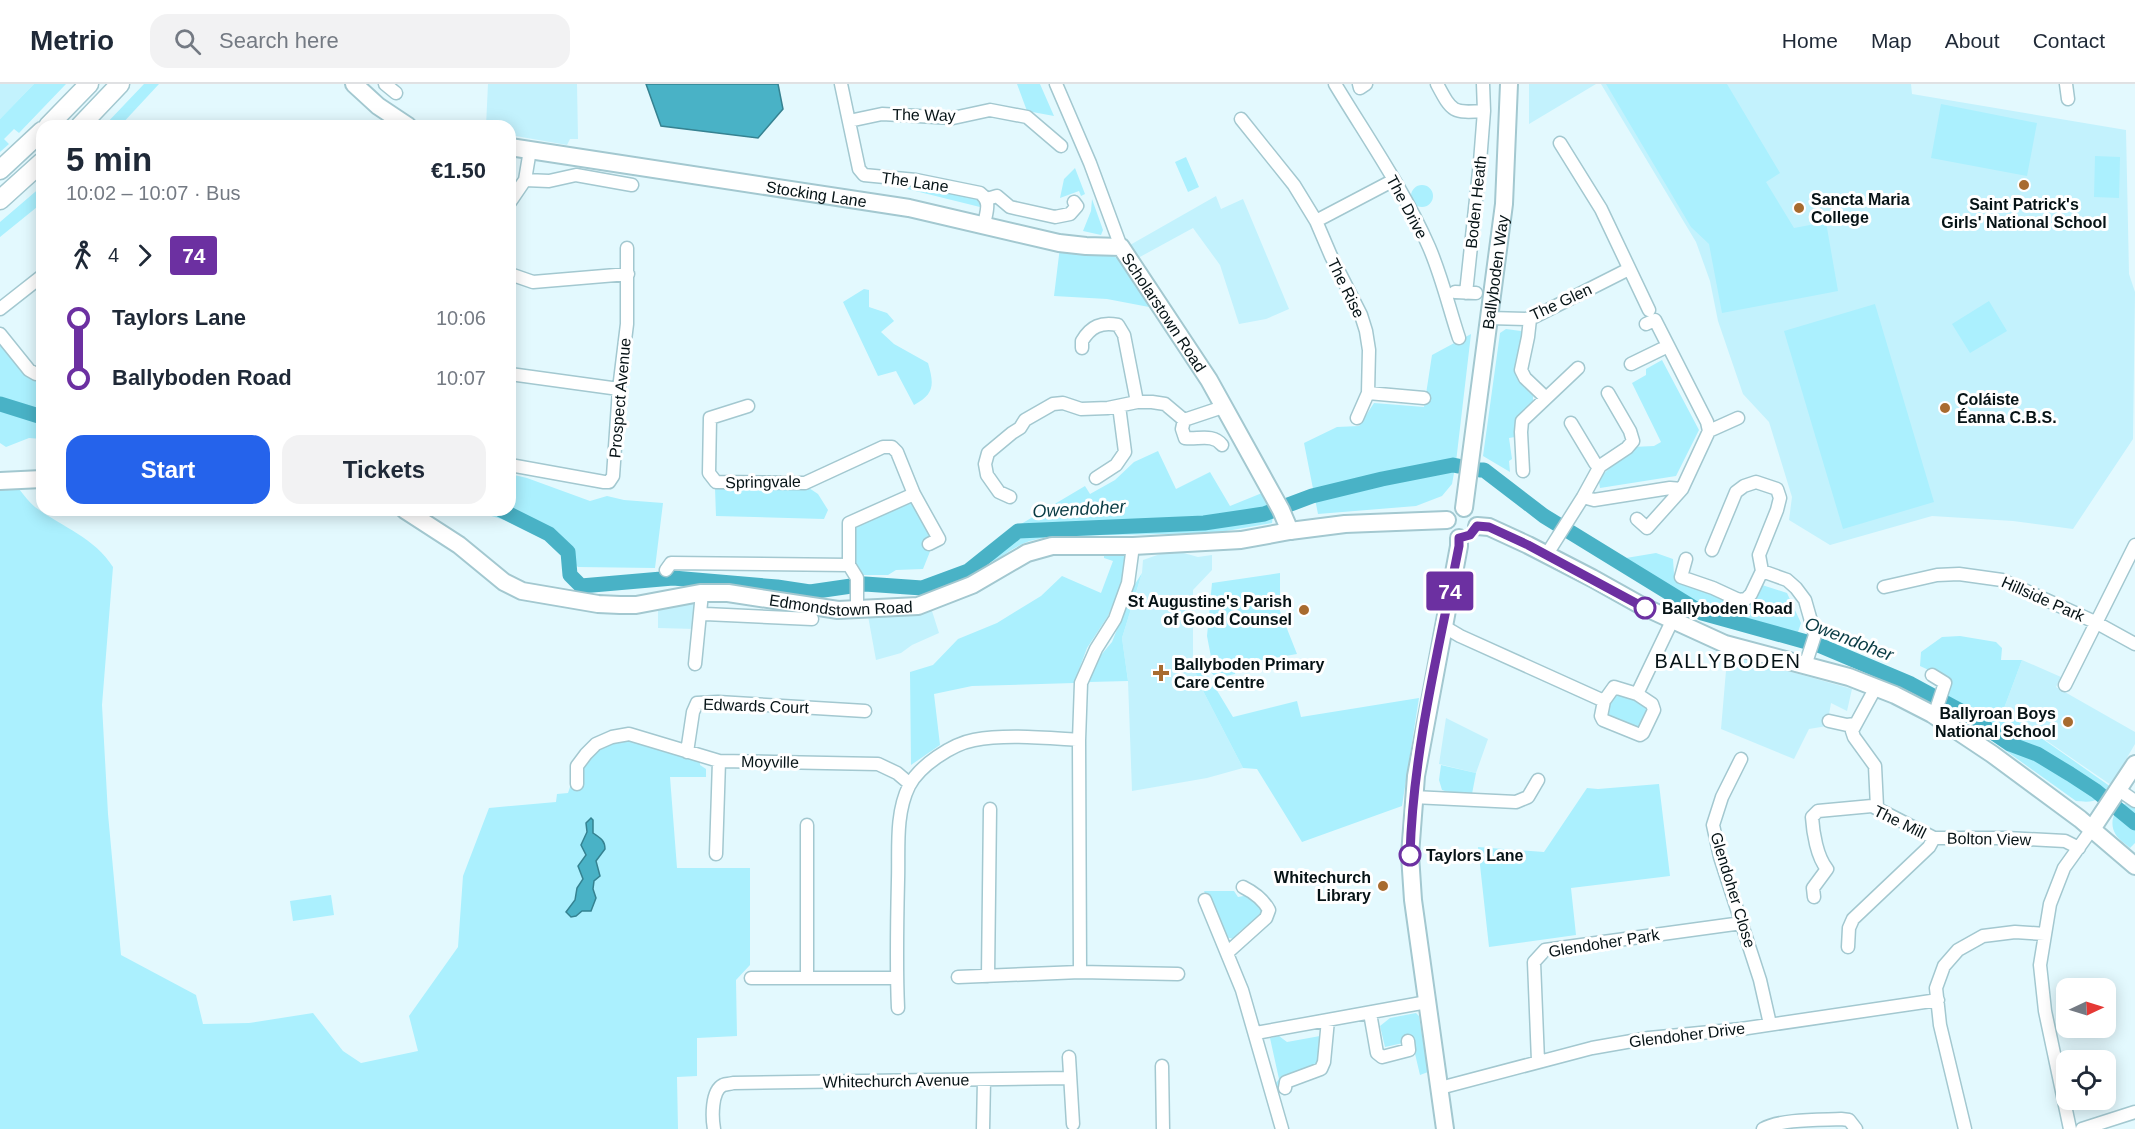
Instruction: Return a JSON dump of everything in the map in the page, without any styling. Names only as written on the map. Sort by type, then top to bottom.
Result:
[{"type":"highway","points":[[54,120],[89,84]]},
{"type":"highway","points":[[86,120],[120,84]]},
{"type":"highway","points":[[0,170],[36,137]]},
{"type":"highway","points":[[0,200],[36,167]]},
{"type":"main road","points":[[354,84],[378,106],[399,120]]},
{"type":"main road","name":"Ballyboden Way","points":[[1464,508],[1504,204],[1509,84]]},
{"type":"main road","name":"Stocking Lane","points":[[516,148],[909,208],[1059,243],[1121,247]]},
{"type":"main road","name":"Scholarstown Road","points":[[1121,247],[1197,361],[1280,508],[1290,531]]},
{"type":"main road","points":[[0,481],[36,479]]},
{"type":"main road","points":[[1464,508],[1475,515],[1477,526],[1470,535],[1459,538],[1450,532],[1447,520],[1452,512],[1464,508]]},
{"type":"main road","name":"Edmondstown Road","points":[[414,516],[459,545],[504,582],[522,591],[598,604],[620,605],[636,605],[702,593],[730,594],[838,610],[918,606],[972,585],[1040,548],[1241,540],[1290,531]]},
{"type":"main road","points":[[1290,531],[1387,521],[1447,520]]},
{"type":"main road","points":[[1477,526],[1489,527],[1547,554],[1642,606],[1725,644],[1809,658],[1934,711],[2092,830],[2135,866]]},
{"type":"main road","points":[[1445,1129],[1413,900],[1410,855],[1413,797],[1459,538]]},
{"type":"main road","points":[[2092,830],[2135,764]]},
{"type":"street","points":[[385,84],[396,93]]},
{"type":"street","name":"The Lane","points":[[841,84],[859,169],[864,175],[916,180],[980,193],[987,199],[997,196],[1010,207],[1055,217],[1070,214],[1077,206],[1074,202]]},
{"type":"street","name":"Scholarstown Road","points":[[1056,84],[1090,163],[1121,247]]},
{"type":"street","name":"The Drive","points":[[1335,84],[1394,180],[1429,247],[1446,292],[1459,338]]},
{"type":"street","points":[[1359,84],[1360,88],[1366,84]]},
{"type":"street","points":[[1437,84],[1450,107],[1458,112],[1484,111]]},
{"type":"street","name":"Boden Heath","points":[[1466,293],[1480,162],[1484,111],[1483,84]]},
{"type":"street","points":[[2066,84],[2068,99]]},
{"type":"street","name":"The Way","points":[[849,121],[882,114],[953,118],[990,110],[1027,117],[1061,146]]},
{"type":"street","name":"The Rise","points":[[1241,119],[1294,185],[1316,221],[1361,315],[1369,351],[1368,393],[1357,418]]},
{"type":"street","points":[[1560,143],[1601,209],[1649,310]]},
{"type":"street","points":[[516,193],[525,180],[530,150]]},
{"type":"street","points":[[525,180],[549,181],[576,175],[632,185]]},
{"type":"street","points":[[1316,221],[1394,180]]},
{"type":"street","points":[[984,225],[987,199]]},
{"type":"street","name":"Prospect Avenue","points":[[516,466],[609,482],[614,476],[619,389],[627,324],[627,248]]},
{"type":"street","name":"The Glen","points":[[1489,318],[1530,319],[1629,269]]},
{"type":"street","points":[[516,276],[533,282],[628,274]]},
{"type":"street","points":[[0,309],[36,281]]},
{"type":"street","points":[[1530,319],[1521,369],[1525,378],[1546,398]]},
{"type":"street","points":[[1637,519],[1647,528],[1682,489],[1709,430],[1655,320],[1646,324]]},
{"type":"street","points":[[1082,348],[1082,341],[1087,333],[1098,325],[1106,322],[1118,325],[1124,335],[1137,402]]},
{"type":"street","points":[[0,334],[29,370],[36,374]]},
{"type":"street","points":[[1631,364],[1668,346]]},
{"type":"street","points":[[1524,471],[1522,422],[1578,368]]},
{"type":"street","points":[[516,375],[619,389]]},
{"type":"street","points":[[1368,393],[1424,398]]},
{"type":"street","points":[[1547,554],[1600,466],[1627,448],[1633,441],[1608,393]]},
{"type":"street","points":[[1010,497],[999,492],[987,475],[985,464],[988,453],[1020,428],[1025,420],[1053,404],[1063,403],[1081,409],[1137,402],[1164,404],[1184,420]]},
{"type":"street","name":"Springvale","points":[[748,406],[710,418],[709,473],[716,482],[805,483],[884,447],[892,447],[897,452],[914,494],[939,539],[929,544]]},
{"type":"street","points":[[1096,478],[1116,465],[1125,452],[1119,406]]},
{"type":"street","points":[[1184,420],[1223,407]]},
{"type":"street","points":[[1709,430],[1738,418]]},
{"type":"street","points":[[1184,420],[1182,429],[1185,438],[1195,440],[1211,437],[1222,445]]},
{"type":"street","points":[[1571,423],[1595,463],[1600,466]]},
{"type":"street","points":[[1686,559],[1681,577],[1740,600],[1746,599],[1751,594],[1762,570],[1759,555],[1780,498],[1777,489],[1756,482],[1736,492],[1712,550]]},
{"type":"street","points":[[1583,497],[1594,500],[1670,488],[1682,489]]},
{"type":"street","points":[[857,610],[857,584],[849,565],[849,523],[914,494]]},
{"type":"street","name":"Hillside Park","points":[[2065,685],[2135,545]]},
{"type":"street","points":[[1080,972],[1079,740],[1081,683],[1096,649],[1115,619],[1128,583],[1133,546]]},
{"type":"street","points":[[666,570],[670,562],[849,565]]},
{"type":"street","points":[[1762,570],[1787,580],[1805,600],[1815,635],[1809,658]]},
{"type":"street","name":"Hillside Park","points":[[1884,588],[1937,575],[1980,575],[2025,589],[2135,644]]},
{"type":"street","points":[[695,664],[702,593]]},
{"type":"street","points":[[728,615],[730,594]]},
{"type":"street","points":[[705,614],[812,619]]},
{"type":"street","points":[[1637,694],[1672,621]]},
{"type":"street","points":[[1443,626],[1460,636],[1604,701]]},
{"type":"street","points":[[1932,675],[1945,683],[1934,711]]},
{"type":"street","points":[[1614,687],[1637,694],[1652,704],[1654,710],[1643,733],[1640,735],[1603,720],[1601,716],[1604,701],[1614,687]]},
{"type":"street","points":[[1876,687],[1852,731],[1875,766],[1877,807]]},
{"type":"street","name":"Edwards Court","points":[[687,752],[693,712],[697,703],[718,702],[865,711]]},
{"type":"street","points":[[1829,721],[1847,725],[1855,724]]},
{"type":"street","points":[[577,784],[577,766],[596,744],[612,736],[629,734],[719,761]]},
{"type":"street","points":[[898,1008],[896,978],[899,828],[904,800],[910,784],[939,754],[972,740],[1000,738],[1079,740]]},
{"type":"street","name":"Glendoher Close","points":[[1741,759],[1722,797],[1713,825],[1720,857],[1760,980],[1770,1024]]},
{"type":"street","name":"Moyville","points":[[716,854],[719,761],[878,764],[897,773],[910,784]]},
{"type":"street","points":[[1413,797],[1516,802],[1528,796],[1538,780]]},
{"type":"street","points":[[2113,798],[2135,801]]},
{"type":"street","name":"The Mill","points":[[1814,897],[1812,888],[1827,870],[1822,864],[1813,827],[1812,817],[1818,811],[1877,807],[1934,838]]},
{"type":"street","points":[[988,976],[990,809]]},
{"type":"street","points":[[807,825],[807,977]]},
{"type":"street","points":[[2070,1129],[2045,1011],[2040,965],[2050,904],[2064,868],[2092,830]]},
{"type":"street","name":"Bolton View","points":[[1849,949],[1849,928],[1853,920],[1929,847],[1934,838],[2065,841],[2079,848]]},
{"type":"street","points":[[1227,953],[1266,918],[1269,910],[1266,904],[1252,892],[1242,887]]},
{"type":"street","points":[[1205,900],[1242,990],[1282,1129]]},
{"type":"street","name":"Glendoher Park","points":[[1538,1062],[1534,962],[1545,950],[1742,923]]},
{"type":"street","points":[[1965,1129],[1940,1025],[1936,988],[1944,966],[1959,950],[1983,936],[2015,932],[2045,934]]},
{"type":"street","points":[[958,977],[1080,972],[1178,974]]},
{"type":"street","points":[[751,978],[896,978]]},
{"type":"street","name":"Glendoher Drive","points":[[1440,1088],[1592,1048],[1648,1038],[1770,1024],[1938,1000]]},
{"type":"street","points":[[1256,1033],[1427,1002]]},
{"type":"street","points":[[1370,1012],[1377,1053],[1382,1057],[1409,1050],[1408,1041]]},
{"type":"street","points":[[1285,1088],[1286,1082],[1321,1069],[1324,1062],[1328,1020]]},
{"type":"street","points":[[1069,1057],[1073,1124]]},
{"type":"street","points":[[1162,1066],[1163,1129]]},
{"type":"street","name":"Whitechurch Avenue","points":[[714,1129],[714,1100],[717,1091],[722,1085],[733,1083],[1070,1078]]},
{"type":"street","points":[[983,1129],[984,1080]]},
{"type":"street","points":[[2082,1129],[2135,1112]]},
{"type":"street","points":[[1763,1129],[1768,1126],[1790,1123],[1841,1119],[1849,1120],[1856,1129]]},
{"type":"shaded area","points":[[0,84],[34,84],[0,119]]},
{"type":"shaded area","points":[[34,84],[66,84],[19,133],[14,129],[4,139],[9,144],[0,152],[0,119]]},
{"type":"shaded area","points":[[144,84],[159,84],[126,120],[110,120]]},
{"type":"shaded area","points":[[488,84],[577,84],[578,139],[570,139],[567,145],[516,136],[516,120],[486,120]]},
{"type":"shaded area","points":[[646,84],[778,84],[783,109],[758,138],[661,126]]},
{"type":"shaded area","points":[[1017,84],[1040,84],[1054,116],[1027,111]]},
{"type":"shaded area","points":[[1529,84],[1596,84],[1529,124]]},
{"type":"shaded area","points":[[1601,84],[1911,84],[1912,94],[2126,130],[2129,274],[2135,292],[2133,439],[2073,529],[2013,521],[1932,516],[1830,545],[1789,520],[1792,497],[1769,422],[1743,394],[1718,321],[1710,281],[1696,242]]},
{"type":"shaded area","points":[[1606,84],[1727,84],[1780,173],[1766,182],[1794,228],[1826,222],[1838,291],[1722,313],[1709,244],[1691,227]]},
{"type":"shaded area","points":[[1941,104],[2037,123],[2027,176],[1931,158]]},
{"type":"shaded area","points":[[2095,156],[2120,157],[2119,198],[2094,197]]},
{"type":"shaded area","points":[[1186,157],[1199,187],[1188,192],[1175,162]]},
{"type":"shaded area","points":[[1075,168],[1085,194],[1081,196],[1079,191],[1060,198],[1064,179]]},
{"type":"shaded area","points":[[871,180],[914,184],[978,195],[984,208]]},
{"type":"shaded area","points":[[1422,185],[1430,188],[1433,196],[1430,204],[1422,207],[1414,204],[1411,196],[1414,188]]},
{"type":"shaded area","points":[[36,191],[36,208],[0,237],[0,222]]},
{"type":"shaded area","points":[[1216,196],[1221,209],[1243,199],[1289,309],[1266,319],[1239,324],[1220,265],[1193,228],[1138,258],[1130,245]]},
{"type":"shaded area","points":[[1092,199],[1103,230],[1101,235],[1083,231],[1091,211]]},
{"type":"shaded area","points":[[1060,247],[1093,251],[1118,258],[1138,283],[1149,307],[1107,299],[1054,296]]},
{"type":"shaded area","points":[[864,289],[869,290],[869,307],[887,313],[894,321],[881,332],[894,344],[928,363],[931,388],[926,397],[914,405],[896,371],[878,376],[843,302]]},
{"type":"shaded area","points":[[1989,301],[2007,331],[1970,353],[1952,324]]},
{"type":"shaded area","points":[[1875,304],[1934,502],[1843,529],[1784,331]]},
{"type":"shaded area","points":[[1506,329],[1521,331],[1516,374],[1533,396],[1533,403],[1515,424],[1515,437],[1509,438],[1512,459],[1509,461],[1510,472],[1483,456],[1500,333]]},
{"type":"shaded area","points":[[1471,334],[1456,462],[1452,484],[1442,496],[1416,506],[1318,514],[1304,443],[1337,427],[1359,426],[1374,403],[1424,407],[1432,355]]},
{"type":"shaded area","points":[[0,344],[28,375],[36,377],[36,439],[29,438],[6,447],[0,443]]},
{"type":"shaded area","points":[[1662,360],[1699,430],[1676,476],[1600,488],[1597,480],[1632,447],[1654,446],[1661,442],[1632,383],[1646,375],[1646,369]]},
{"type":"shaded area","points":[[1158,451],[1176,489],[1210,472],[1230,506],[1262,493],[1273,515],[1272,523],[1215,533],[1048,537],[1024,543],[993,562],[986,550],[1016,527],[1085,486],[1090,494],[1115,480],[1134,462]]},
{"type":"shaded area","points":[[516,475],[590,501],[607,496],[624,500],[663,503],[655,568],[578,567],[554,545],[517,524],[491,516],[516,516]]},
{"type":"shaded area","points":[[0,488],[19,489],[36,508],[36,516],[48,516],[77,533],[97,548],[113,567],[102,705],[108,814],[121,955],[196,995],[203,1024],[249,1023],[313,1013],[343,1051],[361,1063],[418,1051],[409,1016],[458,947],[463,876],[489,808],[556,802],[557,794],[568,793],[570,787],[580,786],[578,773],[598,746],[630,736],[700,758],[700,765],[706,769],[706,777],[670,777],[677,868],[750,868],[750,965],[736,980],[737,1036],[697,1038],[697,1076],[677,1077],[678,1129],[0,1129]]},
{"type":"shaded area","points":[[715,488],[809,488],[818,494],[828,510],[824,519],[716,516]]},
{"type":"shaded area","points":[[911,500],[930,536],[925,541],[931,549],[923,569],[896,570],[888,575],[862,575],[855,568],[853,528],[857,523]]},
{"type":"shaded area","name":"Ballyboden Primary Care Centre","points":[[1166,552],[1180,552],[1198,557],[1212,555],[1212,570],[1193,590],[1193,664],[1199,683],[1243,768],[1207,778],[1132,791],[1128,681],[1122,638],[1142,573],[1143,560]]},
{"type":"shaded area","points":[[1104,553],[1125,553],[1122,582],[1108,616],[1087,648],[1074,683],[972,686],[934,694],[940,745],[911,765],[910,672],[933,665],[958,639],[997,623],[1041,596],[1062,576],[1101,593],[1113,561],[1104,558]]},
{"type":"shaded area","points":[[1656,553],[1673,559],[1674,574],[1738,603],[1750,601],[1762,585],[1787,593],[1801,623],[1795,641],[1716,617],[1626,558]]},
{"type":"shaded area","points":[[1142,573],[1122,638],[1128,681],[1089,682],[1101,655],[1112,642],[1135,584]]},
{"type":"shaded area","points":[[1280,573],[1280,611],[1297,654],[1237,664],[1235,674],[1216,678],[1210,671],[1211,657],[1207,636],[1212,583]]},
{"type":"shaded area","points":[[697,602],[695,629],[658,628],[658,609]]},
{"type":"shaded area","points":[[931,608],[939,633],[912,645],[901,653],[876,660],[868,616]]},
{"type":"shaded area","points":[[1960,636],[1996,642],[2002,648],[2001,660],[2022,660],[2003,711],[2111,787],[2103,795],[2088,802],[2076,801],[1942,705],[1948,684],[1933,672],[1920,666],[1921,652],[1942,637]]},
{"type":"shaded area","points":[[1731,657],[1852,689],[1847,711],[1831,703],[1827,726],[1809,729],[1794,759],[1721,729],[1727,659]]},
{"type":"shaded area","name":"Ballyroan Boys National School","points":[[2022,660],[2061,677],[2056,687],[2135,732],[2135,744],[2111,785],[2003,711]]},
{"type":"shaded area","points":[[1193,664],[1204,669],[1233,717],[1297,701],[1301,717],[1419,698],[1402,806],[1302,842],[1257,769],[1243,768],[1199,683]]},
{"type":"shaded area","points":[[1616,694],[1625,694],[1651,710],[1641,728],[1621,724],[1611,719],[1605,712],[1608,703]]},
{"type":"shaded area","points":[[1446,718],[1488,739],[1476,773],[1439,764]]},
{"type":"shaded area","points":[[1441,765],[1476,773],[1472,794],[1442,790],[1439,780]]},
{"type":"shaded area","points":[[1659,784],[1670,876],[1571,888],[1576,935],[1489,947],[1478,847],[1544,852],[1587,788]]},
{"type":"shaded area","points":[[2128,803],[2135,806],[2135,843],[2130,848],[2117,837],[2113,826],[2116,812]]},
{"type":"shaded area","points":[[591,818],[593,833],[603,841],[605,846],[596,861],[600,876],[594,881],[593,889],[596,898],[591,911],[582,911],[571,917],[566,912],[575,900],[577,888],[583,879],[578,866],[586,855],[581,845],[587,832],[586,823]]},
{"type":"shaded area","points":[[1204,891],[1234,891],[1238,897],[1250,895],[1265,907],[1262,913],[1234,939],[1225,937]]},
{"type":"shaded area","points":[[331,895],[334,915],[293,921],[290,901]]},
{"type":"shaded area","points":[[1416,1013],[1419,1016],[1428,1072],[1420,1075],[1412,1041],[1385,1047],[1380,1026],[1390,1018]]},
{"type":"shaded area","points":[[1324,1029],[1319,1063],[1314,1069],[1309,1066],[1284,1078],[1278,1088],[1276,1083],[1279,1079],[1270,1038],[1279,1036],[1287,1042],[1320,1036]]},
{"type":"waterway","name":"Owendoher","points":[[0,404],[36,415]]},
{"type":"waterway","name":"Owendoher","points":[[513,516],[549,534],[568,552],[570,575],[581,586],[673,578],[810,592],[865,584],[922,588],[968,571],[1018,531],[1204,523],[1264,514],[1312,496],[1382,479],[1453,465],[1458,466]]},
{"type":"waterway","name":"Owendoher","points":[[1480,470],[1484,470],[1544,516],[1702,613],[1821,646],[1911,684],[1961,711],[2010,744],[2037,754],[2070,774],[2096,791],[2135,823]]},
{"type":"bus line","name":"74","points":[[1410,855],[1416,776],[1459,538],[1470,535],[1477,526],[1489,527],[1547,554],[1645,608]]},
{"type":"place","name":"Saint Patrick's Girls' National School","points":[[2024,185]]},
{"type":"place","name":"Sancta Maria College","points":[[1799,208]]},
{"type":"place","name":"Coláiste Éanna C.B.S.","points":[[1945,408]]},
{"type":"place","name":"Ballyboden Road","points":[[1645,608]]},
{"type":"place","name":"St Augustine's Parish of Good Counsel","points":[[1304,610]]},
{"type":"place","name":"Ballyboden Primary Care Centre","points":[[1161,673]]},
{"type":"place","name":"Ballyroan Boys National School","points":[[2068,722]]},
{"type":"place","name":"Taylors Lane","points":[[1410,855]]},
{"type":"place","name":"Whitechurch Library","points":[[1383,886]]},
{"type":"district","name":"BALLYBODEN","points":[[1728,661]]}]
